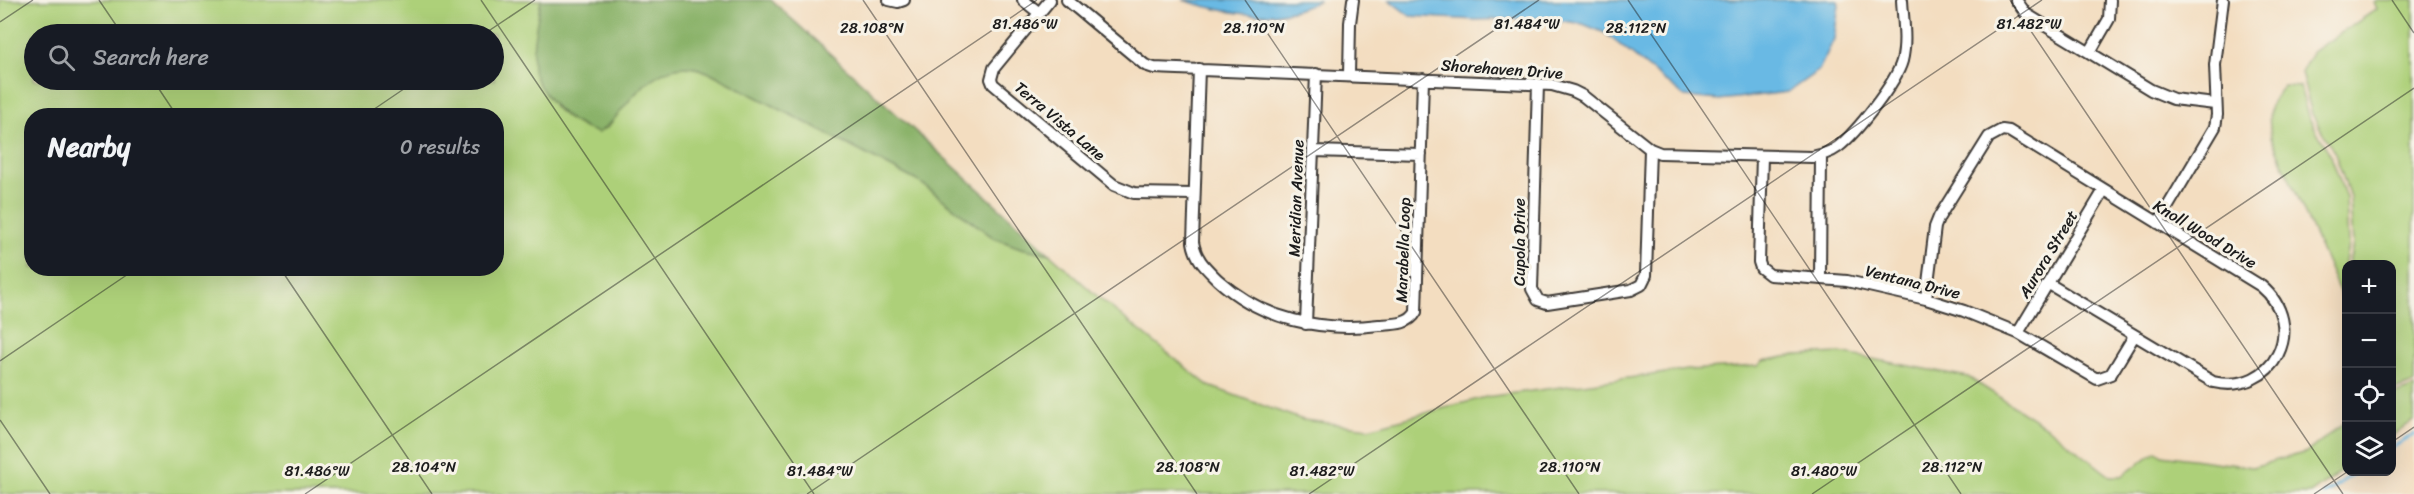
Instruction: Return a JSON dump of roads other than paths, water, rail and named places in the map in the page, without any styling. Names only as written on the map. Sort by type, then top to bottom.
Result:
[{"type":"street","points":[[889,0],[898,2],[904,0]]},
{"type":"street","points":[[1023,0],[1038,12],[1050,0]]},
{"type":"street","name":"Shorehaven Drive","points":[[1067,0],[1145,64],[1154,68],[1349,75],[1563,87],[1583,96],[1650,149],[1670,154],[1821,155]]},
{"type":"street","points":[[1349,75],[1353,0]]},
{"type":"street","points":[[1820,278],[1821,155],[1842,143],[1885,93],[1897,75],[1904,48],[1902,0]]},
{"type":"street","points":[[2016,0],[2026,14],[2160,95],[2173,99],[2215,104]]},
{"type":"street","points":[[2090,52],[2109,19],[2110,0]]},
{"type":"street","points":[[2158,223],[2213,131],[2217,114],[2215,65],[2223,0]]},
{"type":"street","name":"Terra Vista Lane","points":[[1038,12],[994,68],[992,80],[996,88],[1114,185],[1134,193],[1194,194]]},
{"type":"street","name":"Marabella Loop","points":[[1198,69],[1193,243],[1195,252],[1205,268],[1223,284],[1259,307],[1279,316],[1306,324],[1369,327],[1404,322],[1413,316],[1417,306],[1423,79]]},
{"type":"street","name":"Meridian Avenue","points":[[1306,324],[1316,74]]},
{"type":"street","name":"Cupola Drive","points":[[1538,84],[1532,289],[1538,300],[1547,303],[1631,290],[1641,285],[1646,275],[1650,149]]},
{"type":"street","name":"Knoll Wood Drive","points":[[1926,299],[1934,235],[1940,217],[1993,133],[2002,130],[2009,131],[2267,292],[2281,313],[2283,339],[2278,355],[2262,374],[2246,382],[2229,385],[2205,379],[2049,284]]},
{"type":"street","points":[[1312,151],[1421,154]]},
{"type":"street","name":"Ventana Drive","points":[[1762,156],[1759,262],[1761,268],[1770,275],[1820,278],[1882,288],[1926,299],[2018,333],[2097,379],[2110,374],[2134,336]]},
{"type":"street","name":"Aurora Street","points":[[2018,333],[2104,190]]},
{"type":"water","points":[[1183,0],[1320,0],[1286,12],[1252,14],[1217,9]]},
{"type":"water","points":[[1389,0],[1838,0],[1839,5],[1834,39],[1819,70],[1788,92],[1719,100],[1685,97],[1605,33],[1583,24],[1544,18],[1476,20],[1410,16]]},
{"type":"waterway","points":[[2396,445],[2414,434]]},
{"type":"waterway","points":[[2324,494],[2350,476]]}]
